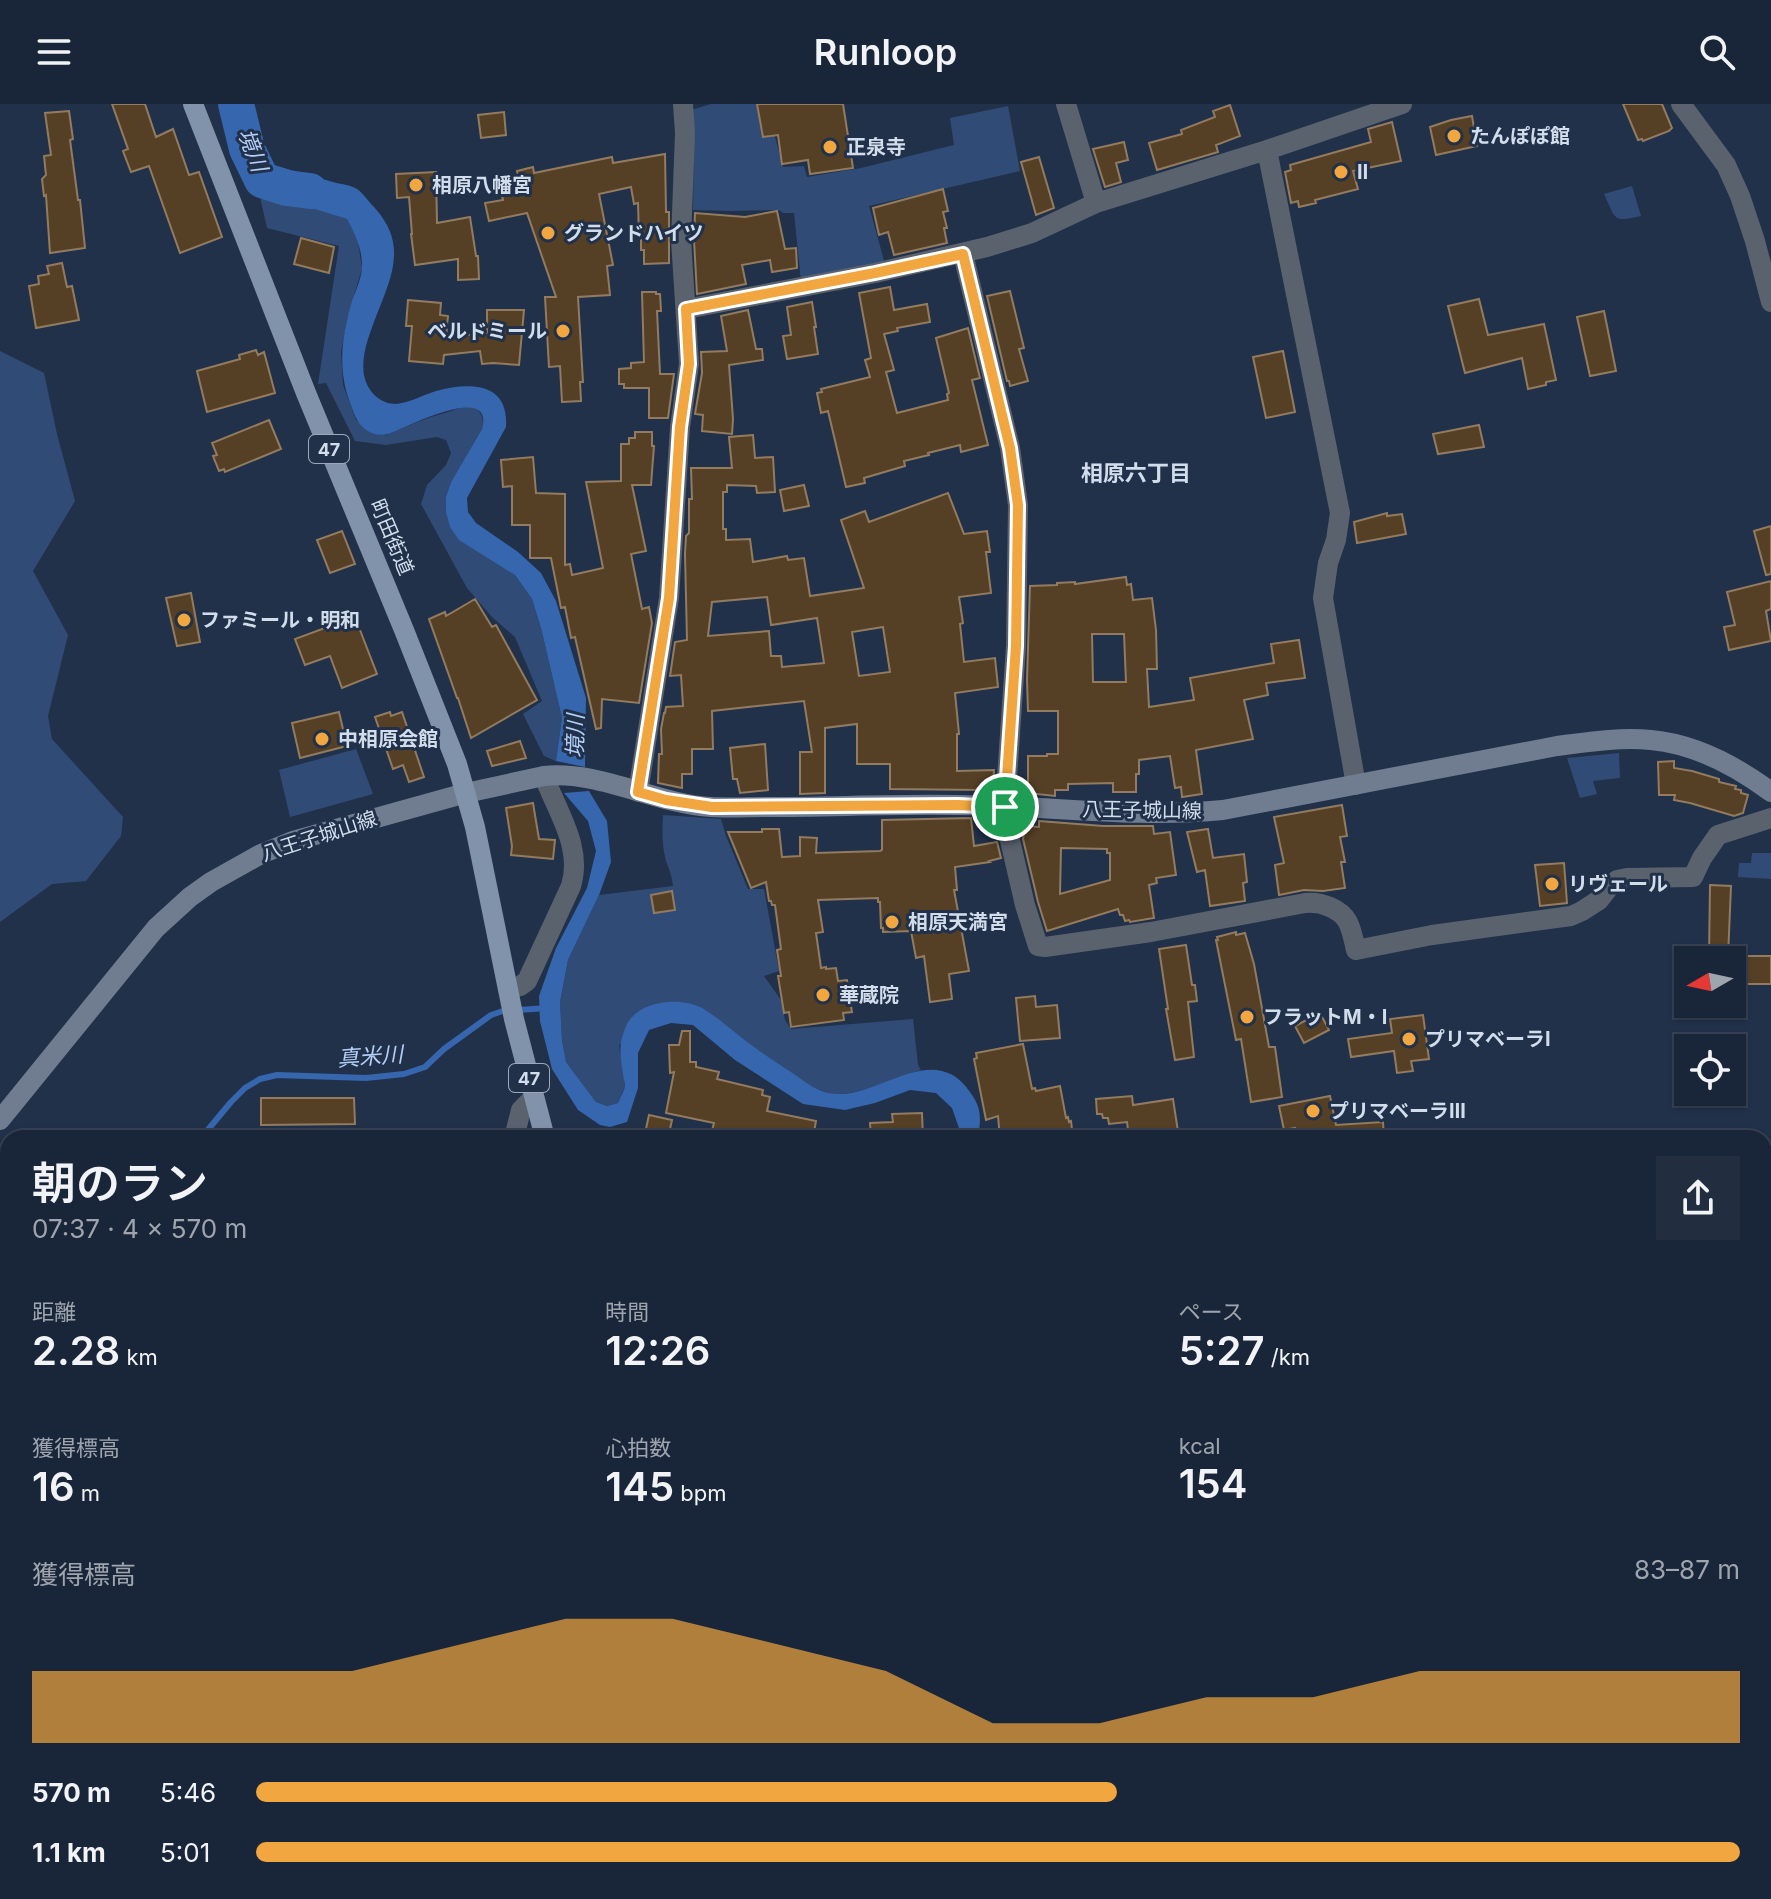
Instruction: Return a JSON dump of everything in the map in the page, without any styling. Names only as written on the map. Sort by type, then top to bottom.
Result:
[{"type":"main road","name":"町田街道","points":[[193,104],[306,393],[457,764],[475,827],[510,1002],[543,1130]]},
{"type":"main road","name":"八王子城山線","points":[[0,1120],[156,928],[211,882],[261,854],[293,841],[466,793],[550,776],[593,780],[666,800],[712,807],[957,805],[1190,813],[1223,810],[1557,746],[1642,739],[1681,745],[1707,754],[1731,765],[1771,792]]},
{"type":"street","points":[[638,792],[669,598],[680,427],[689,364],[681,240],[685,133],[683,104]]},
{"type":"street","points":[[1066,104],[1096,203]]},
{"type":"street","points":[[686,309],[963,254],[1032,233],[1096,203],[1402,104]]},
{"type":"street","points":[[1681,104],[1726,165],[1755,241],[1771,302]]},
{"type":"street","points":[[1267,150],[1340,513],[1323,598],[1356,785]]},
{"type":"street","points":[[963,254],[1010,448],[1018,505],[1016,646],[1005,807],[1009,836],[1036,943],[1042,947],[1151,932],[1318,902],[1345,915],[1356,950],[1432,935],[1571,916],[1599,900],[1617,880],[1693,877],[1718,835],[1771,818]]},
{"type":"street","points":[[510,1002],[527,981],[575,873],[575,854],[550,776]]},
{"type":"street","points":[[516,1130],[521,1110],[534,1097]]},
{"type":"shaded area","points":[[711,104],[769,104],[783,167],[804,166],[807,177],[861,168],[954,145],[950,118],[1008,106],[1020,171],[869,206],[885,264],[801,281],[794,213],[779,210],[693,210],[694,134],[691,110]]},
{"type":"shaded area","points":[[1632,186],[1641,216],[1620,219],[1613,214],[1604,194]]},
{"type":"shaded area","points":[[258,188],[282,199],[348,219],[358,242],[362,268],[341,352],[343,385],[356,420],[386,435],[462,408],[475,408],[480,414],[482,429],[451,482],[446,497],[490,558],[515,575],[532,599],[562,718],[556,761],[544,756],[523,714],[542,701],[515,637],[492,617],[467,588],[421,504],[427,485],[446,465],[451,453],[446,440],[437,437],[386,445],[355,441],[326,383],[318,384],[339,246],[267,228]]},
{"type":"shaded area","points":[[0,351],[44,373],[75,501],[33,571],[68,635],[48,716],[52,739],[123,817],[121,836],[86,881],[52,884],[0,922]]},
{"type":"shaded area","points":[[356,749],[373,794],[290,817],[279,770]]},
{"type":"shaded area","points":[[1619,753],[1620,778],[1593,781],[1597,794],[1580,798],[1567,758]]},
{"type":"shaded area","points":[[663,815],[721,819],[748,889],[764,889],[779,971],[764,976],[781,1000],[785,1020],[791,1029],[913,1019],[921,1070],[858,1091],[825,1092],[797,1078],[725,1026],[681,1003],[619,1045],[625,1086],[618,1103],[607,1106],[596,1102],[566,1062],[560,1002],[568,960],[599,895],[673,886],[664,850]]},
{"type":"shaded area","points":[[1752,853],[1771,853],[1771,879],[1738,877],[1739,863],[1751,863]]},
{"type":"water","points":[[269,164],[357,189],[384,220],[391,233],[394,246],[392,272],[364,354],[365,379],[373,393],[385,402],[396,404],[462,386],[485,389],[501,401],[506,427],[467,498],[468,512],[476,523],[518,552],[541,573],[556,601],[586,698],[585,767],[556,761],[562,718],[532,599],[515,575],[459,540],[450,527],[446,497],[451,482],[482,429],[482,415],[475,408],[446,411],[385,435],[370,432],[359,423],[346,390],[342,364],[346,327],[362,270],[358,242],[347,219],[282,199],[258,188]]},
{"type":"water","points":[[589,791],[607,821],[611,862],[568,960],[560,1002],[566,1062],[596,1102],[607,1106],[618,1103],[623,1092],[621,1044],[631,1018],[649,1006],[682,1002],[702,1008],[774,1061],[825,1092],[847,1094],[921,1071],[939,1070],[955,1077],[970,1092],[979,1109],[979,1130],[960,1130],[952,1108],[936,1093],[910,1090],[845,1110],[803,1104],[735,1060],[693,1025],[671,1023],[649,1030],[638,1053],[638,1088],[627,1122],[610,1127],[600,1125],[578,1110],[552,1069],[540,1021],[539,996],[556,948],[587,888],[596,851],[588,821],[564,793]]},
{"type":"building","points":[[112,104],[145,104],[156,137],[173,129],[189,175],[199,172],[222,237],[180,253],[149,166],[131,172],[123,151],[128,149]]},
{"type":"building","points":[[757,104],[843,104],[853,168],[810,174],[808,160],[782,164],[778,135],[763,137]]},
{"type":"building","points":[[1623,104],[1662,104],[1672,128],[1643,141],[1638,140]]},
{"type":"building","points":[[1230,105],[1240,136],[1216,145],[1218,152],[1157,170],[1149,143],[1182,134],[1181,130],[1215,117],[1213,111]]},
{"type":"building","points":[[69,111],[85,248],[50,253],[42,179],[46,175],[44,156],[51,155],[45,113]]},
{"type":"building","points":[[504,112],[506,135],[481,138],[478,115]]},
{"type":"building","name":"たんぽぽ館","points":[[1472,116],[1477,146],[1436,155],[1430,127]]},
{"type":"building","points":[[1392,122],[1401,161],[1353,171],[1358,189],[1299,207],[1298,201],[1291,203],[1285,172],[1291,170],[1290,165],[1371,142],[1368,129]]},
{"type":"building","points":[[1124,142],[1128,160],[1116,163],[1121,182],[1105,187],[1093,149]]},
{"type":"building","points":[[665,154],[669,263],[644,264],[638,203],[634,204],[631,187],[599,194],[613,265],[607,266],[610,295],[578,297],[583,382],[580,382],[581,401],[562,402],[560,366],[549,367],[545,297],[556,297],[527,213],[489,221],[485,203],[503,200],[499,183],[519,180],[517,171],[533,167],[534,173],[612,157],[613,163]]},
{"type":"building","points":[[1039,157],[1054,208],[1036,215],[1021,162]]},
{"type":"building","points":[[436,172],[437,223],[470,217],[479,279],[458,280],[458,259],[415,265],[409,197],[397,198],[396,174]]},
{"type":"building","points":[[943,189],[948,211],[943,212],[947,243],[894,255],[888,232],[879,235],[873,208]]},
{"type":"building","points":[[777,211],[785,249],[796,248],[797,268],[772,272],[770,260],[742,265],[746,284],[697,294],[695,213],[745,217]]},
{"type":"building","points":[[301,238],[334,247],[329,273],[294,264]]},
{"type":"building","points":[[62,263],[67,287],[72,286],[79,320],[36,328],[29,286],[39,284],[38,276],[49,274],[47,266]]},
{"type":"building","points":[[890,287],[894,310],[927,304],[930,322],[897,328],[898,331],[884,334],[894,370],[886,372],[897,413],[948,400],[936,338],[968,328],[980,378],[972,380],[988,445],[961,452],[960,445],[928,453],[904,461],[905,466],[864,478],[865,483],[846,487],[828,411],[821,413],[817,393],[822,392],[821,389],[870,377],[865,360],[871,358],[859,293]]},
{"type":"building","points":[[1010,291],[1024,348],[1019,349],[1028,381],[1010,386],[987,296]]},
{"type":"building","points":[[642,292],[660,294],[661,311],[657,311],[660,374],[674,374],[668,418],[649,418],[649,388],[624,388],[624,384],[619,384],[619,369],[631,368],[631,363],[644,362]]},
{"type":"building","points":[[1479,299],[1488,335],[1544,324],[1556,380],[1528,389],[1522,358],[1465,373],[1448,306]]},
{"type":"building","points":[[408,300],[441,303],[440,315],[448,316],[446,337],[487,333],[487,310],[524,310],[519,365],[482,364],[480,351],[444,355],[443,364],[409,361],[412,326],[406,326]]},
{"type":"building","points":[[812,302],[818,354],[787,359],[783,336],[791,335],[787,307]]},
{"type":"building","points":[[748,310],[756,349],[762,349],[763,360],[729,365],[732,434],[702,431],[703,415],[695,414],[702,373],[701,352],[727,351],[721,316]]},
{"type":"building","points":[[1604,311],[1616,371],[1590,376],[1577,317]]},
{"type":"building","points":[[256,350],[258,355],[264,352],[275,393],[207,412],[197,371],[240,359],[239,355]]},
{"type":"building","points":[[1283,351],[1295,412],[1266,418],[1253,357]]},
{"type":"building","points":[[269,420],[281,449],[225,472],[224,469],[219,471],[212,443]]},
{"type":"building","points":[[1479,425],[1484,447],[1438,454],[1433,434]]},
{"type":"building","points":[[635,432],[652,432],[654,446],[651,485],[632,485],[646,551],[631,554],[642,609],[649,607],[652,623],[639,703],[602,699],[601,728],[596,729],[575,637],[571,638],[565,607],[561,608],[551,558],[530,558],[530,525],[512,525],[512,486],[503,487],[501,460],[533,457],[536,493],[565,494],[565,565],[570,564],[572,575],[603,568],[586,482],[621,481],[621,444],[629,444],[629,438],[635,438]]},
{"type":"building","points":[[753,435],[755,458],[773,457],[775,492],[757,493],[756,486],[727,485],[727,492],[723,492],[726,540],[750,539],[753,562],[787,556],[788,560],[804,558],[810,596],[864,588],[841,520],[865,511],[869,522],[948,493],[964,534],[987,531],[991,593],[959,597],[963,623],[960,624],[964,662],[995,658],[998,687],[955,693],[959,734],[957,771],[994,770],[991,788],[890,789],[890,764],[857,764],[857,724],[825,728],[825,793],[800,794],[800,752],[812,752],[804,701],[712,711],[713,749],[692,749],[692,774],[682,774],[682,788],[658,783],[664,713],[666,707],[683,706],[681,675],[670,676],[675,642],[687,640],[685,554],[689,533],[689,499],[692,499],[691,468],[732,468],[729,437]],"holes":[[[767,597],[771,625],[817,618],[824,663],[782,667],[781,656],[771,656],[769,631],[708,636],[712,602]],[[883,627],[890,672],[859,676],[852,632]]]},
{"type":"building","points":[[804,485],[809,506],[784,511],[780,490]]},
{"type":"building","points":[[1387,513],[1387,516],[1402,514],[1406,534],[1357,543],[1354,522]]},
{"type":"building","points":[[1771,526],[1771,574],[1766,575],[1754,531]]},
{"type":"building","points":[[342,531],[355,564],[330,573],[317,540]]},
{"type":"building","points":[[1126,577],[1127,585],[1131,584],[1133,600],[1152,598],[1157,669],[1147,669],[1149,707],[1194,700],[1190,678],[1274,663],[1271,644],[1299,640],[1305,678],[1266,683],[1268,695],[1244,700],[1253,739],[1196,750],[1202,794],[1182,797],[1181,787],[1175,788],[1170,756],[1139,760],[1136,792],[1113,792],[1113,783],[1068,784],[1068,790],[1055,790],[1055,796],[1028,793],[1028,756],[1058,754],[1058,711],[1028,711],[1030,586]],"holes":[[[1092,634],[1124,634],[1126,682],[1093,682]]]},
{"type":"building","points":[[1771,581],[1771,609],[1766,611],[1771,641],[1729,650],[1724,627],[1735,625],[1727,592]]},
{"type":"building","name":"ファミール・明和","points":[[191,593],[200,642],[177,646],[166,598]]},
{"type":"building","points":[[475,599],[492,627],[496,625],[537,700],[471,738],[429,619],[445,612],[446,616]]},
{"type":"building","points":[[353,612],[377,674],[342,688],[330,656],[305,665],[295,639],[325,628],[323,624]]},
{"type":"building","points":[[339,712],[347,746],[300,758],[292,723]]},
{"type":"building","points":[[390,712],[391,716],[402,712],[424,777],[409,782],[403,765],[393,769],[375,717]]},
{"type":"building","points":[[520,741],[526,758],[492,766],[487,751]]},
{"type":"building","points":[[765,744],[768,790],[740,793],[737,779],[733,779],[730,748]]},
{"type":"building","points":[[1674,761],[1674,768],[1719,779],[1719,782],[1736,786],[1735,789],[1748,795],[1743,813],[1734,816],[1674,800],[1675,795],[1659,795],[1658,762]]},
{"type":"building","points":[[533,803],[539,839],[555,840],[553,859],[511,855],[506,808]]},
{"type":"building","points":[[1342,805],[1347,836],[1340,837],[1345,862],[1341,862],[1345,888],[1279,895],[1275,865],[1284,863],[1274,817]]},
{"type":"building","points":[[971,818],[974,846],[997,842],[1001,858],[955,867],[957,890],[954,890],[969,971],[949,974],[952,999],[930,1002],[924,956],[916,958],[911,931],[883,932],[878,898],[818,900],[823,932],[816,933],[821,968],[836,968],[838,981],[847,980],[852,1012],[843,1013],[844,1020],[791,1027],[789,1012],[784,1013],[778,976],[781,976],[777,950],[781,949],[775,905],[769,901],[766,882],[751,888],[728,832],[779,829],[782,857],[800,856],[800,837],[817,838],[816,853],[880,851],[882,820]]},
{"type":"building","points":[[1039,821],[1153,826],[1154,834],[1170,832],[1176,875],[1156,878],[1157,883],[1149,885],[1154,918],[1125,921],[1118,909],[1047,931],[1023,839],[1026,826],[1039,827]],"holes":[[[1061,848],[1107,849],[1110,853],[1110,880],[1060,894]]]},
{"type":"building","points":[[1208,829],[1213,858],[1244,854],[1247,882],[1243,883],[1245,901],[1210,906],[1205,870],[1197,872],[1187,832]]},
{"type":"building","name":"リヴェール","points":[[1564,863],[1567,903],[1540,906],[1535,865]]},
{"type":"building","points":[[1710,885],[1731,886],[1728,946],[1709,946]]},
{"type":"building","points":[[672,891],[675,910],[654,913],[651,895]]},
{"type":"building","points":[[1236,932],[1236,935],[1245,933],[1254,964],[1269,1047],[1275,1047],[1282,1097],[1251,1102],[1241,1039],[1236,1040],[1216,940],[1217,937]]},
{"type":"building","points":[[1186,945],[1197,1001],[1188,1002],[1194,1057],[1175,1060],[1159,949]]},
{"type":"building","points":[[1746,956],[1771,956],[1771,984],[1746,984]]},
{"type":"building","points":[[1035,996],[1036,1007],[1057,1005],[1060,1038],[1020,1041],[1016,998]]},
{"type":"building","points":[[1320,1013],[1329,1030],[1304,1043],[1295,1026]]},
{"type":"building","name":"プリマベーラⅠ","points":[[1423,1015],[1429,1059],[1411,1061],[1413,1071],[1397,1073],[1394,1051],[1351,1057],[1348,1039],[1392,1033],[1390,1019]]},
{"type":"building","points":[[682,1031],[690,1031],[690,1062],[696,1062],[696,1067],[719,1072],[717,1079],[763,1090],[762,1095],[770,1097],[767,1111],[816,1121],[814,1130],[712,1130],[714,1123],[666,1113],[674,1072],[670,1073],[669,1045],[679,1045]]},
{"type":"building","points":[[1023,1044],[1032,1089],[1036,1091],[1060,1086],[1066,1118],[1071,1121],[1072,1130],[999,1130],[998,1116],[986,1120],[974,1059],[977,1058],[976,1053]]},
{"type":"building","points":[[1132,1096],[1133,1105],[1173,1099],[1178,1130],[1128,1130],[1127,1122],[1109,1124],[1108,1118],[1097,1114],[1096,1099]]},
{"type":"building","name":"プリマベーラⅢ","points":[[1330,1096],[1336,1125],[1383,1122],[1384,1130],[1284,1130],[1279,1106]]},
{"type":"building","points":[[261,1098],[354,1098],[355,1124],[261,1125]]},
{"type":"building","points":[[922,1113],[923,1130],[870,1130],[870,1123],[893,1122],[892,1114]]},
{"type":"building","points":[[649,1115],[672,1120],[670,1130],[646,1130]]},
{"type":"waterway","name":"境川","points":[[236,104],[247,149],[262,180],[310,191]]},
{"type":"waterway","name":"真米川","points":[[208,1130],[245,1088],[260,1079],[277,1075],[366,1078],[404,1074],[425,1067],[491,1015],[503,1011],[547,1008]]},
{"type":"place","name":"たんぽぽ館","points":[[1454,136]]},
{"type":"place","name":"正泉寺","points":[[830,147]]},
{"type":"place","name":"Ⅱ","points":[[1341,172]]},
{"type":"place","name":"相原八幡宮","points":[[416,185]]},
{"type":"place","name":"グランドハイツ","points":[[548,233]]},
{"type":"place","name":"ベルドミール","points":[[563,331]]},
{"type":"place","name":"ファミール・明和","points":[[184,620]]},
{"type":"place","name":"中相原会館","points":[[322,739]]},
{"type":"place","name":"リヴェール","points":[[1552,884]]},
{"type":"place","name":"相原天満宮","points":[[892,922]]},
{"type":"place","name":"華蔵院","points":[[823,995]]},
{"type":"place","name":"フラットM・I","points":[[1247,1017]]},
{"type":"place","name":"プリマベーラⅠ","points":[[1409,1039]]},
{"type":"place","name":"プリマベーラⅢ","points":[[1313,1111]]},
{"type":"district","name":"相原六丁目","points":[[1136,473]]},
{"type":"route","points":[[963,254],[1010,448],[1018,505],[1016,646],[1005,807],[712,807],[638,792],[669,598],[680,427],[689,364],[686,309],[963,254]]}]
